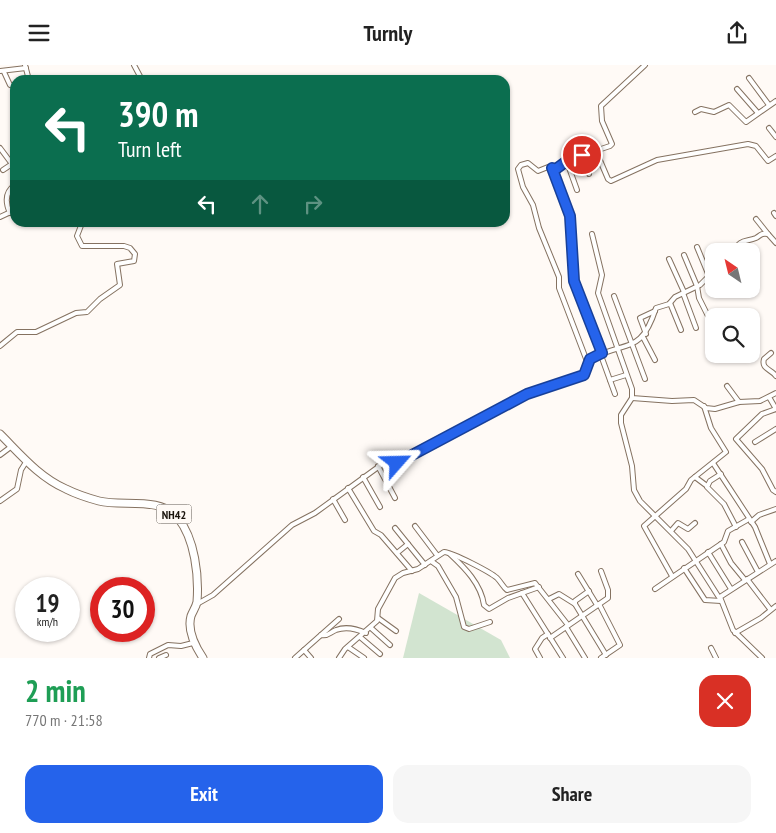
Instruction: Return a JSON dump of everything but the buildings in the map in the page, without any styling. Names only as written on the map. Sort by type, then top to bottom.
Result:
[{"type":"highway","name":"NH42","points":[[0,434],[26,461],[44,476],[68,490],[100,501],[159,506],[177,517],[184,527],[194,559],[197,581],[196,604],[190,617],[193,643],[203,658]]},
{"type":"street","points":[[588,365],[559,288],[559,277],[539,227],[533,205],[523,187],[518,169],[521,165],[528,163],[538,171],[548,167],[556,169],[582,155],[612,144],[600,113],[602,103],[614,95],[621,85],[645,65]]},
{"type":"street","points":[[10,85],[2,72],[25,66]]},
{"type":"street","points":[[749,78],[776,109]]},
{"type":"street","points":[[737,89],[758,113]]},
{"type":"street","points":[[695,112],[701,109],[714,112],[729,105],[746,122],[772,103]]},
{"type":"street","points":[[769,128],[776,137]]},
{"type":"street","points":[[596,151],[608,179],[611,181],[657,160],[748,144],[756,146],[768,161],[776,156]]},
{"type":"street","points":[[0,147],[10,161]]},
{"type":"street","points":[[582,155],[589,174]]},
{"type":"street","points":[[567,162],[577,190]]},
{"type":"street","points":[[3,170],[10,165]]},
{"type":"street","points":[[552,168],[570,216],[574,281],[602,353],[615,394]]},
{"type":"street","points":[[0,217],[10,213],[6,201],[10,189]]},
{"type":"street","points":[[756,219],[776,243]]},
{"type":"street","points":[[0,346],[17,332],[36,332],[78,313],[87,312],[100,299],[120,285],[117,264],[134,261],[135,254],[124,246],[81,245],[77,236],[80,227]]},
{"type":"street","points":[[592,234],[602,275],[598,293],[632,389],[632,398],[620,418],[632,466],[634,488],[640,501],[696,559],[721,600],[735,633],[762,658]]},
{"type":"street","points":[[740,243],[744,240],[768,234]]},
{"type":"street","points":[[697,247],[705,266]]},
{"type":"street","points":[[684,255],[705,310]]},
{"type":"street","points":[[669,259],[696,327]]},
{"type":"street","points":[[196,604],[213,595],[292,525],[315,513],[392,457],[397,463],[400,463],[527,394],[584,375],[592,358],[632,344],[645,336],[655,311],[660,305],[670,303],[705,279]]},
{"type":"street","points":[[614,296],[645,379]]},
{"type":"street","points":[[670,303],[681,330]]},
{"type":"street","points":[[655,311],[640,318],[655,361]]},
{"type":"street","points":[[771,353],[764,359],[763,363],[766,369],[776,376]]},
{"type":"street","points":[[610,380],[626,375]]},
{"type":"street","points":[[728,386],[739,402]]},
{"type":"street","points":[[632,398],[672,401],[694,400],[704,406],[715,409],[739,402],[759,401],[776,393]]},
{"type":"street","points":[[769,397],[776,409],[758,417],[736,439],[762,469],[776,493]]},
{"type":"street","points":[[672,576],[644,525],[726,451],[711,428],[704,406]]},
{"type":"street","points":[[755,442],[776,429]]},
{"type":"street","points":[[0,455],[12,446]]},
{"type":"street","points":[[0,501],[17,489],[21,470],[26,461]]},
{"type":"street","points":[[713,463],[755,527],[770,564]]},
{"type":"street","points":[[378,466],[395,498]]},
{"type":"street","points":[[707,486],[721,475]]},
{"type":"street","points":[[363,477],[380,507]]},
{"type":"street","points":[[695,477],[707,486],[724,504],[736,527]]},
{"type":"street","points":[[348,488],[374,531],[381,535],[412,571]]},
{"type":"street","points":[[333,499],[345,520]]},
{"type":"street","points":[[655,589],[696,559],[721,544],[726,540],[727,532],[764,512],[776,509]]},
{"type":"street","points":[[671,531],[678,523],[688,529],[695,523]]},
{"type":"street","points":[[415,526],[437,555]]},
{"type":"street","points":[[395,528],[425,565]]},
{"type":"street","points":[[742,542],[758,572]]},
{"type":"street","points":[[397,553],[408,544]]},
{"type":"street","points":[[721,544],[731,563],[770,609]]},
{"type":"street","points":[[339,658],[348,647],[371,628],[378,618],[378,609],[393,581],[399,575],[425,565],[444,552],[496,577],[507,591],[533,582],[549,599],[585,658]]},
{"type":"street","points":[[708,552],[731,589]]},
{"type":"street","points":[[449,553],[468,570],[486,607],[492,608],[508,598],[539,587]]},
{"type":"street","points":[[431,561],[438,566],[456,597],[464,627],[469,629],[490,622]]},
{"type":"street","points":[[684,568],[705,600],[721,600],[731,589],[776,561]]},
{"type":"street","points":[[540,658],[535,649],[542,638],[567,626],[605,601],[609,595],[601,571]]},
{"type":"street","points":[[578,574],[619,643],[618,647],[601,658]]},
{"type":"street","points":[[575,604],[575,601],[589,591]]},
{"type":"street","points":[[522,593],[563,658]]},
{"type":"street","points":[[549,599],[559,594],[575,604],[606,655]]},
{"type":"street","points":[[735,633],[761,618],[776,606]]},
{"type":"street","points":[[378,618],[396,631]]},
{"type":"street","points":[[295,658],[339,619]]},
{"type":"street","points":[[320,635],[326,636],[345,628],[366,633]]},
{"type":"street","points":[[371,628],[390,645]]},
{"type":"street","points":[[360,637],[380,653]]},
{"type":"street","points":[[149,658],[150,654],[168,645],[181,647],[193,643]]},
{"type":"street","points":[[348,647],[364,658]]},
{"type":"street","points":[[711,648],[716,658]]},
{"type":"street","points":[[304,650],[311,658]]},
{"type":"street","points":[[159,658],[166,655]]},
{"type":"green space","points":[[419,593],[501,640],[510,658],[403,658]]},
{"type":"route","points":[[397,463],[521,399],[527,394],[584,375],[590,359],[602,353],[574,281],[571,267],[570,216],[552,168],[556,169],[564,165],[568,160],[582,155]]}]
